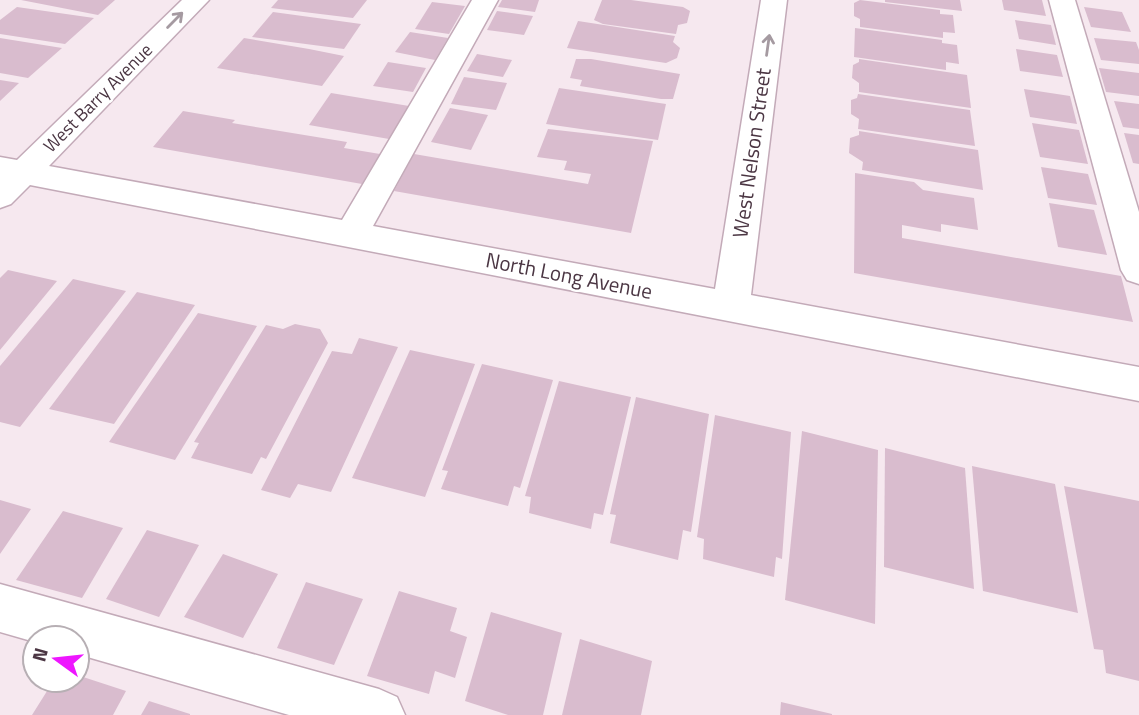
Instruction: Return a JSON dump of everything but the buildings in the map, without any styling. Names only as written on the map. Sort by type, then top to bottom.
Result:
[{"type":"street","name":"West Barry Avenue","points":[[8,179],[196,0]]},
{"type":"street","points":[[351,234],[485,0]]},
{"type":"street","name":"West Nelson Street","points":[[730,306],[774,0]]},
{"type":"street","points":[[1062,0],[1139,271]]},
{"type":"street","name":"North Long Avenue","points":[[8,179],[351,234],[1139,384]]},
{"type":"street","points":[[0,608],[379,715]]}]
